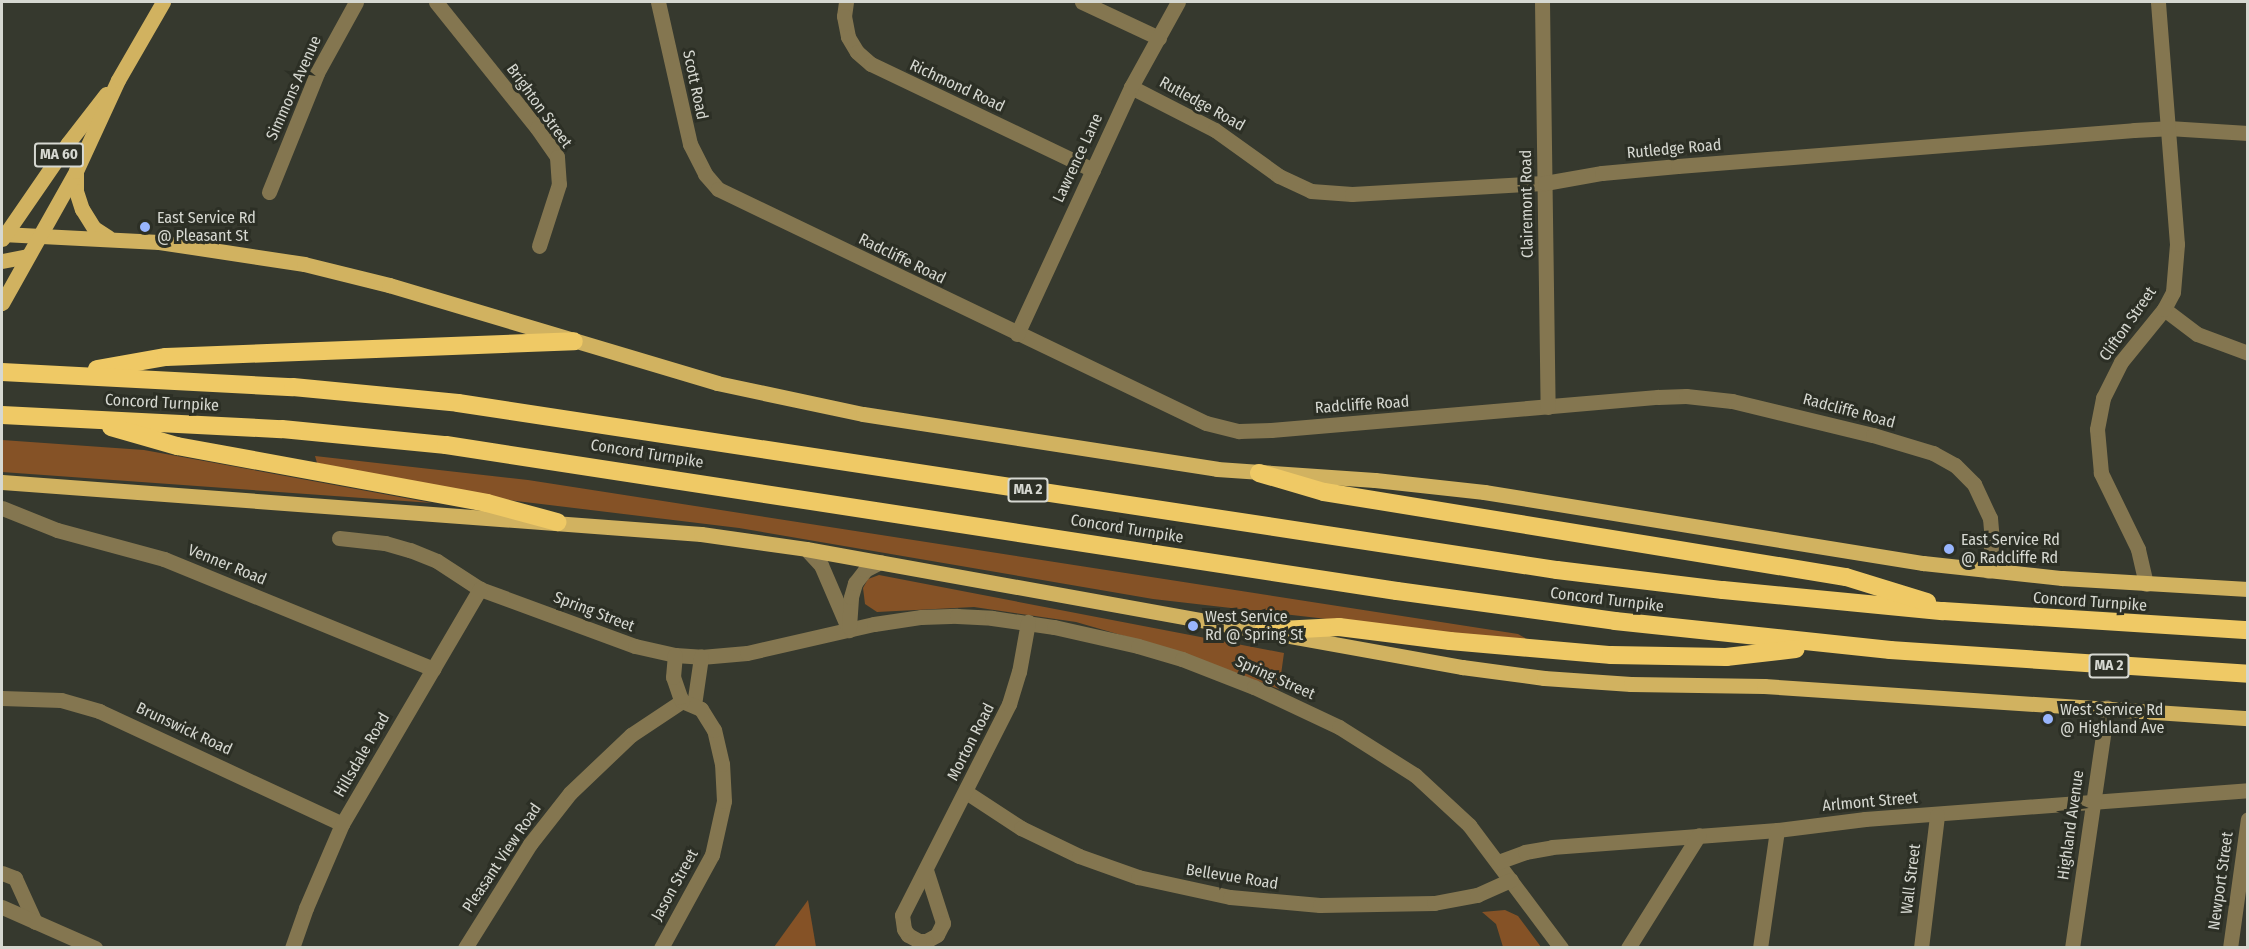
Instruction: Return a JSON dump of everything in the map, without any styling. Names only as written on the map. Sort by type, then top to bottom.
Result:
[{"type":"highway","points":[[65,375],[166,357],[574,341]]},
{"type":"highway","name":"Concord Turnpike","points":[[2,372],[304,387],[458,403],[1480,560],[1723,590],[1960,612],[2247,630]]},
{"type":"highway","name":"Concord Turnpike","points":[[2,415],[336,433],[500,452],[1452,600],[1671,628],[1835,645],[2041,662],[2247,674]]},
{"type":"highway","points":[[80,418],[177,446],[487,503],[557,522]]},
{"type":"highway","points":[[1259,473],[1324,492],[1846,577],[1960,612]]},
{"type":"highway","points":[[1263,631],[1339,627],[1450,641],[1632,655],[1726,657],[1835,645]]},
{"type":"main road","name":"MA 60","points":[[2,303],[76,171],[118,80],[163,2]]},
{"type":"main road","name":"MA 60","points":[[3,236],[68,143],[118,80]]},
{"type":"main road","points":[[76,171],[76,191],[82,209],[94,228],[109,238]]},
{"type":"main road","name":"Concord Turnpike","points":[[3,236],[109,238],[221,250],[304,264],[389,285],[717,383],[832,409],[1259,473],[1461,489],[1866,555],[1988,571],[2146,584],[2247,589]]},
{"type":"main road","points":[[2,261],[28,256]]},
{"type":"main road","points":[[2,482],[692,533],[880,561],[1462,667],[1554,679],[1764,686],[2247,718]]},
{"type":"street","name":"Simmons Avenue","points":[[270,192],[317,73],[356,2]]},
{"type":"street","name":"Brighton Street","points":[[436,2],[537,128],[557,157],[560,176],[557,191],[538,246]]},
{"type":"street","name":"Scott Road","points":[[658,2],[690,144],[705,174]]},
{"type":"street","name":"Richmond Road","points":[[846,2],[844,16],[848,37],[857,52],[871,64],[1093,170]]},
{"type":"street","points":[[1082,2],[1159,38]]},
{"type":"street","name":"Lawrence Lane","points":[[1017,334],[1131,87],[1178,2]]},
{"type":"street","name":"Clairemont Road","points":[[1542,2],[1548,407]]},
{"type":"street","name":"Clifton Street","points":[[2146,584],[2138,549],[2101,473],[2097,429],[2103,398],[2121,362],[2164,309],[2173,292],[2177,244],[2158,2]]},
{"type":"street","name":"Rutledge Road","points":[[1131,87],[1215,129],[1278,176],[1311,191],[1352,194],[1545,183],[1602,173],[1678,166],[2168,128],[2247,133]]},
{"type":"street","name":"Radcliffe Road","points":[[705,174],[725,194],[1206,423],[1227,429],[1271,430],[1672,396],[1715,398],[1813,420],[1933,453],[1965,474],[1985,504],[1992,532],[1988,571]]},
{"type":"street","points":[[2164,309],[2197,334],[2247,353]]},
{"type":"street","name":"Venner Road","points":[[2,508],[49,528],[170,561],[434,669]]},
{"type":"street","name":"Spring Street","points":[[339,538],[385,543],[420,553],[446,566],[480,589],[635,646],[675,655],[701,657],[769,650],[849,630],[933,616],[981,617],[1028,622],[1095,635],[1182,659],[1254,687],[1339,727],[1390,757],[1425,783],[1460,816],[1498,862],[1561,948]]},
{"type":"street","points":[[806,549],[821,565],[849,630]]},
{"type":"street","points":[[849,630],[851,597],[855,583],[865,570],[880,561]]},
{"type":"street","name":"Hillsdale Road","points":[[292,948],[306,908],[342,824],[480,589]]},
{"type":"street","name":"Morton Road","points":[[926,870],[1015,690],[1028,622]]},
{"type":"street","name":"Jason Street","points":[[661,948],[708,865],[716,847],[723,810],[724,783],[719,746],[709,720],[688,703],[674,681],[675,655]]},
{"type":"street","points":[[688,703],[701,657]]},
{"type":"street","name":"Brunswick Road","points":[[2,698],[61,700],[99,711],[342,824]]},
{"type":"street","name":"Pleasant View Road","points":[[465,948],[530,844],[570,793],[631,735],[688,703]]},
{"type":"street","name":"Highland Avenue","points":[[2072,948],[2106,708]]},
{"type":"street","name":"Arlmont Street","points":[[1498,862],[1542,848],[1777,830],[1857,820],[2093,804],[2247,790]]},
{"type":"street","name":"Bellevue Road","points":[[966,792],[1021,828],[1079,856],[1138,877],[1230,897],[1312,905],[1434,903],[1477,895],[1511,880]]},
{"type":"street","name":"Wall Street","points":[[1921,948],[1937,815]]},
{"type":"street","name":"Newport Street","points":[[2229,948],[2247,819]]},
{"type":"street","points":[[1760,948],[1777,830]]},
{"type":"street","points":[[1628,948],[1699,835]]},
{"type":"street","points":[[2,873],[15,878],[35,921]]},
{"type":"street","points":[[2,907],[95,948]]},
{"type":"shaded area","points":[[2,440],[144,450],[432,503],[2,472]]},
{"type":"shaded area","points":[[315,456],[528,480],[1518,634],[1527,639],[1519,641],[1153,599],[739,528],[500,499],[317,463]]},
{"type":"shaded area","points":[[879,575],[1284,653],[1279,689],[1183,653],[1076,622],[974,607],[877,612],[865,604],[863,588],[868,579]]},
{"type":"shaded area","points":[[808,900],[816,947],[774,947]]},
{"type":"shaded area","points":[[1505,910],[1518,916],[1541,947],[1503,947],[1496,924],[1482,912]]},
{"type":"place","name":"East Service Rd @ Pleasant St","points":[[145,227]]},
{"type":"place","name":"East Service Rd @ Radcliffe Rd","points":[[1949,549]]},
{"type":"place","name":"West Service Rd @ Spring St","points":[[1193,626]]},
{"type":"place","name":"West Service Rd @ Highland Ave","points":[[2048,719]]}]
